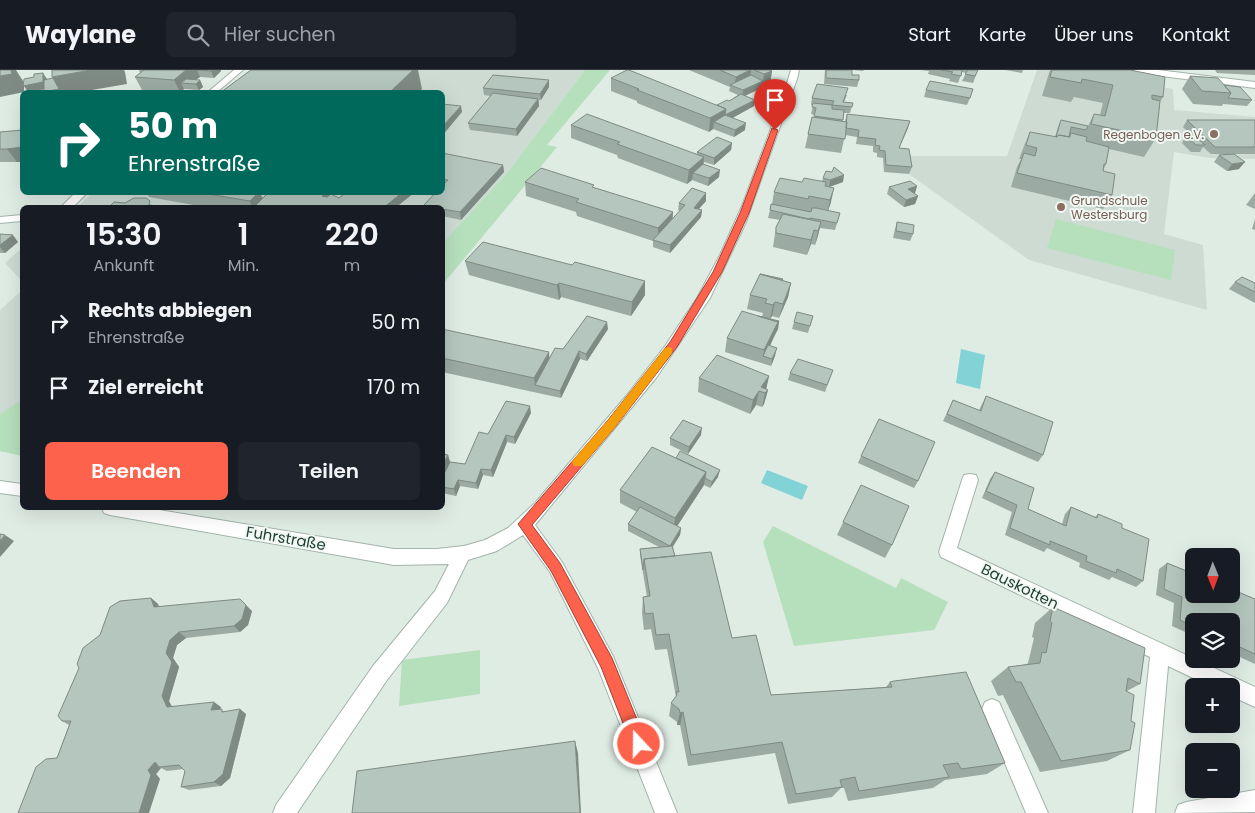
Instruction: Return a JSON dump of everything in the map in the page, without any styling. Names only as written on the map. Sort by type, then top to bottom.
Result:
[{"type":"street","points":[[214,90],[239,70]]},
{"type":"street","name":"Fuhrstraße","points":[[140,510],[394,557],[432,558],[462,555],[482,550],[498,542],[524,524],[612,423],[673,345],[718,272],[744,213],[795,70]]},
{"type":"street","points":[[1138,70],[1164,77],[1255,85]]},
{"type":"street","points":[[68,205],[80,195]]},
{"type":"street","points":[[0,220],[20,218]]},
{"type":"street","name":"Bauskotten","points":[[970,480],[947,552],[1213,678]]},
{"type":"street","points":[[0,487],[20,490]]},
{"type":"street","points":[[524,524],[556,567],[606,663],[666,813]]},
{"type":"street","points":[[284,813],[380,673],[441,597],[462,555]]},
{"type":"street","points":[[1144,813],[1160,654]]},
{"type":"street","name":"Bauskotten","points":[[1240,690],[1255,697]]},
{"type":"street","points":[[992,709],[1037,813]]},
{"type":"street","points":[[1186,813],[1255,801]]},
{"type":"shaded area","points":[[250,70],[585,70],[508,172],[445,242],[445,205],[79,205],[91,195],[445,195],[445,90],[224,90]]},
{"type":"shaded area","name":"Grundschule Westersburg","points":[[1037,70],[1072,70],[1173,89],[1174,110],[1255,117],[1255,159],[1210,158],[1174,152],[1164,234],[1203,245],[1207,310],[1029,260],[909,174],[906,156],[1007,156]]},
{"type":"shaded area","points":[[20,250],[20,279],[5,263]]},
{"type":"shaded area","points":[[20,292],[20,456],[0,451],[0,310]]},
{"type":"green space","points":[[585,70],[610,70],[547,145],[557,147],[445,282],[445,241],[508,172]]},
{"type":"green space","points":[[1056,219],[1175,250],[1171,280],[1047,248]]},
{"type":"green space","points":[[20,401],[20,456],[0,451],[0,414]]},
{"type":"green space","points":[[773,526],[896,588],[901,578],[948,602],[934,630],[794,646],[763,542]]},
{"type":"green space","points":[[480,650],[480,694],[399,706],[402,660]]},
{"type":"water","points":[[961,349],[985,355],[980,389],[956,383]]},
{"type":"water","points":[[767,470],[808,486],[802,500],[761,483]]},
{"type":"building","points":[[0,70],[11,70],[12,74],[0,76]]},
{"type":"building","points":[[52,70],[91,70],[52,77]]},
{"type":"building","points":[[144,70],[186,70],[174,80],[135,77]]},
{"type":"building","points":[[251,70],[413,70],[392,90],[224,90]]},
{"type":"building","points":[[627,70],[726,109],[710,118],[611,78]]},
{"type":"building","points":[[720,70],[750,70],[736,77]]},
{"type":"building","points":[[754,70],[769,70],[772,71],[764,74]]},
{"type":"building","points":[[826,70],[852,70],[852,75],[859,75],[859,80],[826,78]]},
{"type":"building","points":[[941,70],[962,70],[961,76],[951,74],[953,72]]},
{"type":"building","points":[[968,70],[978,70],[975,76],[965,74]]},
{"type":"building","points":[[1052,70],[1130,70],[1165,77],[1163,97],[1152,95],[1152,99],[1160,101],[1156,138],[1091,124],[1094,114],[1105,116],[1113,85],[1082,79],[1081,83],[1050,77]]},
{"type":"building","points":[[43,73],[43,82],[23,86],[24,79],[34,77],[34,74]]},
{"type":"building","points":[[493,75],[549,80],[540,94],[483,88]]},
{"type":"building","points":[[751,75],[763,81],[743,90],[730,85]]},
{"type":"building","points":[[1190,76],[1218,78],[1231,93],[1202,91]]},
{"type":"building","points":[[53,78],[59,89],[44,90],[44,80]]},
{"type":"building","points":[[186,79],[200,80],[196,84],[181,83]]},
{"type":"building","points":[[930,81],[973,89],[970,98],[926,90]]},
{"type":"building","points":[[817,84],[848,88],[843,102],[853,103],[852,107],[832,105],[834,101],[812,98]]},
{"type":"building","points":[[1224,85],[1240,87],[1252,100],[1228,98],[1231,93]]},
{"type":"building","points":[[493,93],[538,99],[516,129],[468,123]]},
{"type":"building","points":[[741,94],[755,100],[725,115],[726,109],[717,105],[727,100],[729,101]]},
{"type":"building","points":[[813,103],[832,105],[832,109],[844,110],[843,120],[814,116],[816,108],[812,107]]},
{"type":"building","points":[[445,104],[461,106],[445,124]]},
{"type":"building","points":[[587,114],[704,157],[689,170],[617,144],[620,142],[571,125]]},
{"type":"building","points":[[847,114],[910,121],[899,148],[909,149],[912,167],[886,165],[885,151],[879,150],[880,146],[875,145],[876,139],[858,137],[859,130],[846,128]]},
{"type":"building","points":[[725,115],[746,123],[735,130],[714,122]]},
{"type":"building","points":[[812,117],[847,122],[845,139],[808,134]]},
{"type":"building","points":[[1061,120],[1088,126],[1086,130],[1071,127],[1069,137],[1059,135],[1056,137]]},
{"type":"building","points":[[1187,120],[1255,120],[1255,147],[1215,147]]},
{"type":"building","points":[[20,130],[20,147],[0,149],[0,132]]},
{"type":"building","points":[[1030,132],[1057,137],[1059,135],[1070,137],[1071,133],[1087,137],[1086,141],[1109,147],[1103,171],[1115,174],[1112,195],[1017,173],[1024,153],[1035,156],[1037,148],[1026,145]]},
{"type":"building","points":[[1186,136],[1195,136],[1205,145],[1196,145]]},
{"type":"building","points":[[717,137],[732,143],[714,158],[697,152]]},
{"type":"building","points":[[445,154],[503,165],[460,212],[445,210],[445,205],[424,205],[433,195],[445,195],[445,183],[448,180],[445,180]]},
{"type":"building","points":[[1234,154],[1245,162],[1232,164],[1219,155]]},
{"type":"building","points":[[703,164],[720,170],[709,178],[693,173]]},
{"type":"building","points":[[834,167],[844,175],[830,180],[823,178],[826,171],[832,172]]},
{"type":"building","points":[[541,168],[594,185],[592,187],[673,212],[658,228],[576,202],[579,199],[525,182]]},
{"type":"building","points":[[780,178],[802,182],[804,178],[826,182],[825,186],[834,188],[830,200],[809,196],[808,199],[774,192]]},
{"type":"building","points":[[910,181],[917,186],[908,189],[918,196],[906,200],[889,187]]},
{"type":"building","points":[[692,188],[706,193],[694,208],[702,210],[670,245],[653,240],[685,205],[679,203]]},
{"type":"building","points":[[214,195],[256,195],[250,201]]},
{"type":"building","points":[[266,195],[323,195],[327,197],[333,195],[339,198],[343,195],[399,195],[387,205],[256,205]]},
{"type":"building","points":[[134,198],[146,198],[150,201],[149,205],[111,205],[114,202],[125,203]]},
{"type":"building","points":[[771,204],[811,212],[812,208],[816,208],[840,213],[837,223],[770,210]]},
{"type":"building","points":[[783,214],[821,222],[818,231],[814,230],[811,240],[776,233],[776,227]]},
{"type":"building","points":[[897,222],[914,225],[913,234],[896,231]]},
{"type":"building","points":[[0,234],[13,235],[0,245]]},
{"type":"building","points":[[483,242],[572,265],[575,262],[645,281],[632,302],[465,261]]},
{"type":"building","points":[[760,274],[791,283],[783,304],[775,302],[773,305],[765,303],[767,299],[750,295]]},
{"type":"building","points":[[1242,277],[1255,283],[1255,292],[1235,282]]},
{"type":"building","points":[[742,311],[778,322],[764,350],[727,338]]},
{"type":"building","points":[[797,312],[813,316],[810,326],[794,322]]},
{"type":"building","points":[[587,316],[607,322],[586,354],[579,351],[560,391],[535,385],[555,348],[563,349]]},
{"type":"building","points":[[445,330],[549,352],[534,378],[445,359]]},
{"type":"building","points":[[768,345],[777,348],[772,359],[763,356]]},
{"type":"building","points":[[717,355],[769,376],[761,387],[768,390],[765,393],[759,391],[753,400],[699,378]]},
{"type":"building","points":[[798,359],[833,370],[827,385],[790,373]]},
{"type":"building","points":[[986,396],[1053,422],[1043,455],[947,414],[953,400],[981,411]]},
{"type":"building","points":[[506,401],[530,406],[514,437],[506,435],[491,470],[481,469],[476,483],[458,480],[454,489],[445,488],[445,472],[450,462],[465,464],[479,432],[488,434]]},
{"type":"building","points":[[879,419],[935,442],[918,481],[861,456]]},
{"type":"building","points":[[683,420],[702,428],[689,447],[670,438]]},
{"type":"building","points":[[652,447],[706,472],[675,518],[620,490]]},
{"type":"building","points":[[680,451],[720,470],[712,482],[705,478],[706,472],[676,458]]},
{"type":"building","points":[[995,472],[1034,488],[1028,509],[1066,526],[1071,507],[1097,518],[1098,514],[1122,524],[1122,528],[1149,539],[1143,581],[1117,569],[1116,573],[1086,561],[1087,556],[1050,541],[1050,545],[1010,528],[1017,505],[986,491]]},
{"type":"building","points":[[861,485],[909,506],[892,545],[843,522]]},
{"type":"building","points":[[640,507],[681,528],[670,546],[628,524]]},
{"type":"building","points":[[0,534],[5,535],[0,541]]},
{"type":"building","points":[[672,546],[675,556],[644,559],[643,570],[640,549]]},
{"type":"building","points":[[711,552],[732,638],[756,635],[771,695],[892,687],[890,682],[894,681],[966,672],[1005,763],[961,769],[958,763],[943,765],[949,777],[859,791],[855,777],[840,780],[842,787],[796,794],[782,742],[691,755],[683,712],[680,713],[679,709],[671,703],[677,695],[676,692],[679,692],[669,634],[656,635],[653,613],[645,614],[643,597],[650,596],[644,559]]},
{"type":"building","points":[[1167,563],[1185,570],[1185,603],[1240,603],[1240,593],[1255,599],[1255,654],[1240,647],[1240,613],[1185,613],[1185,622],[1180,620],[1182,597],[1164,589]]},
{"type":"building","points":[[151,598],[154,607],[240,599],[246,605],[242,619],[234,626],[179,632],[170,640],[166,653],[172,662],[162,696],[167,707],[214,702],[211,710],[222,709],[222,712],[240,709],[223,774],[214,782],[181,787],[185,771],[179,765],[159,767],[155,762],[148,770],[151,775],[139,813],[18,813],[36,767],[46,759],[57,758],[71,721],[62,721],[58,716],[79,668],[77,664],[83,648],[100,635],[110,607],[120,601]]},
{"type":"building","points":[[1053,607],[1145,648],[1140,684],[1128,678],[1126,691],[1134,695],[1131,721],[1135,723],[1130,750],[1061,761],[1021,682],[1016,682],[1008,667],[1040,663],[1042,652],[1046,653]]},
{"type":"building","points":[[575,741],[580,813],[352,813],[357,771]]},
{"type":"slow traffic","points":[[578,462],[612,423],[669,350]]},
{"type":"place","name":"Regenbogen e.V.","points":[[1214,134]]},
{"type":"place","name":"Grundschule Westersburg","points":[[1061,207]]},
{"type":"route","points":[[639,744],[606,663],[556,567],[524,524],[612,423],[673,345],[718,272],[744,213],[775,130]]}]
